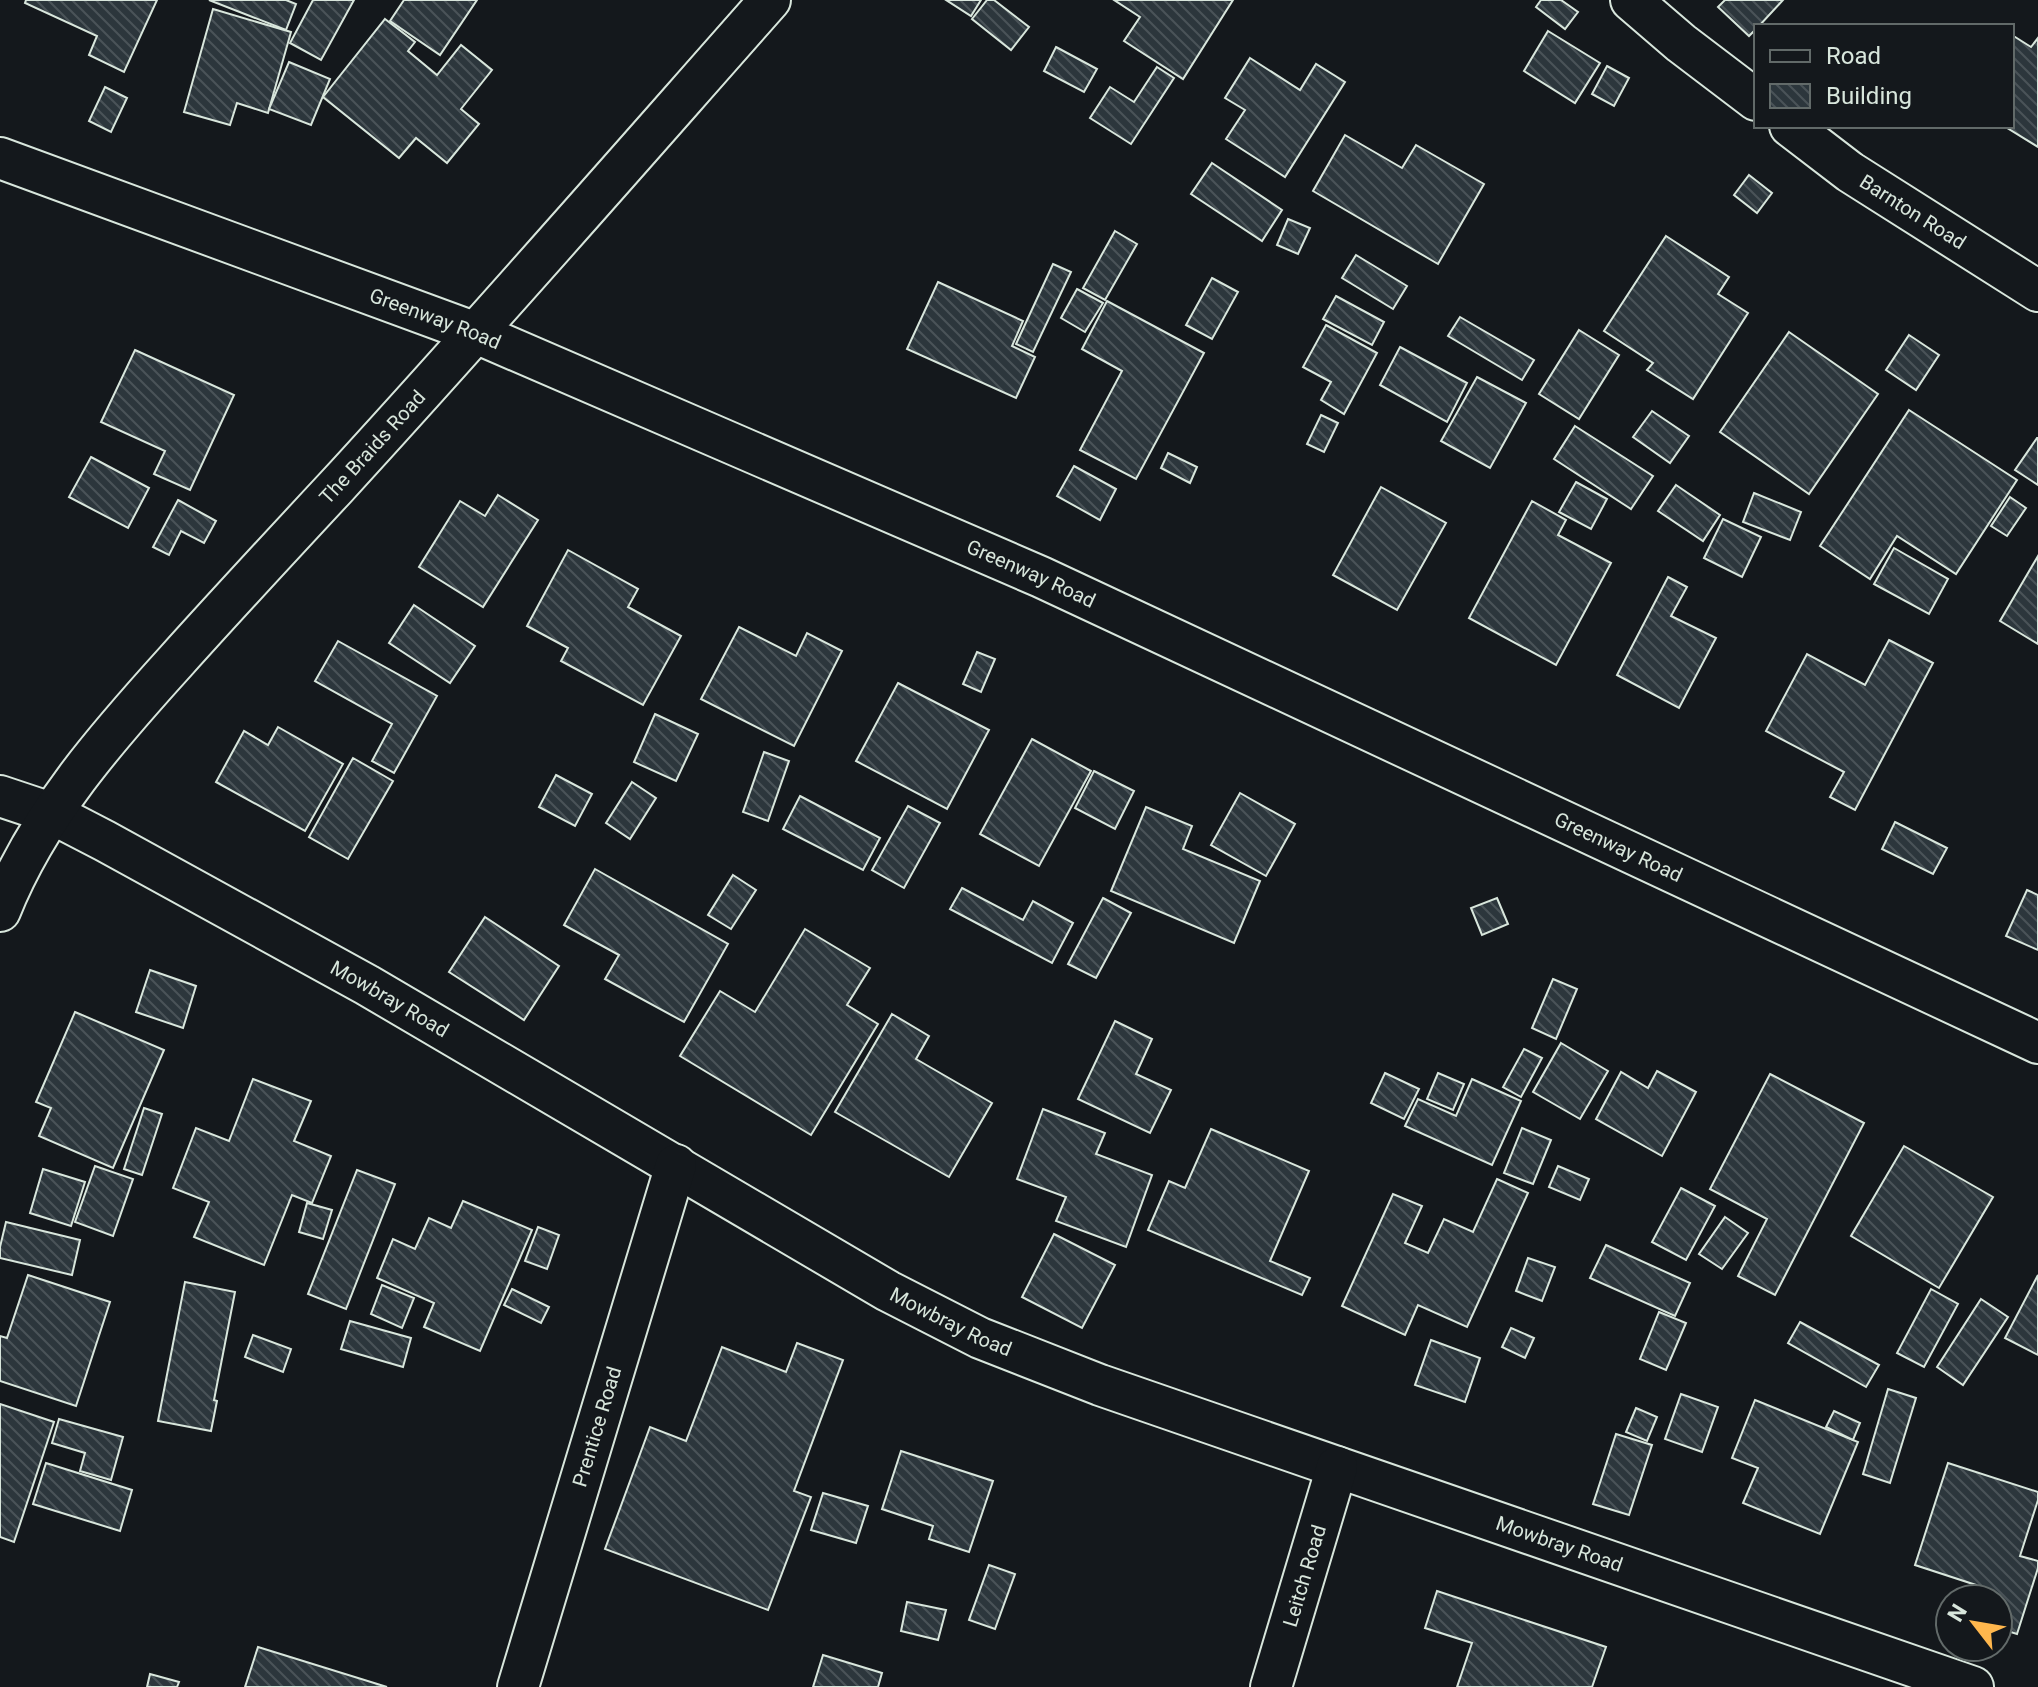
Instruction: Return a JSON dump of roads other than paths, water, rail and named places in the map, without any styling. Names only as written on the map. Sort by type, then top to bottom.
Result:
[{"type":"street","name":"The Braids Road","points":[[0,911],[10,884],[51,813],[86,764],[144,696],[476,333],[770,0]]},
{"type":"street","points":[[1631,0],[1754,98]]},
{"type":"street","name":"Barnton Road","points":[[1793,128],[1850,172],[2038,291]]},
{"type":"street","name":"Greenway Road","points":[[0,158],[476,333],[1041,577],[2038,1043]]},
{"type":"street","name":"Mowbray Road","points":[[0,796],[51,813],[367,985],[888,1291],[980,1338],[1100,1385],[1973,1687]]},
{"type":"street","name":"Prentice Road","points":[[518,1687],[676,1165]]},
{"type":"street","name":"Leitch Road","points":[[1271,1687],[1337,1467]]}]
